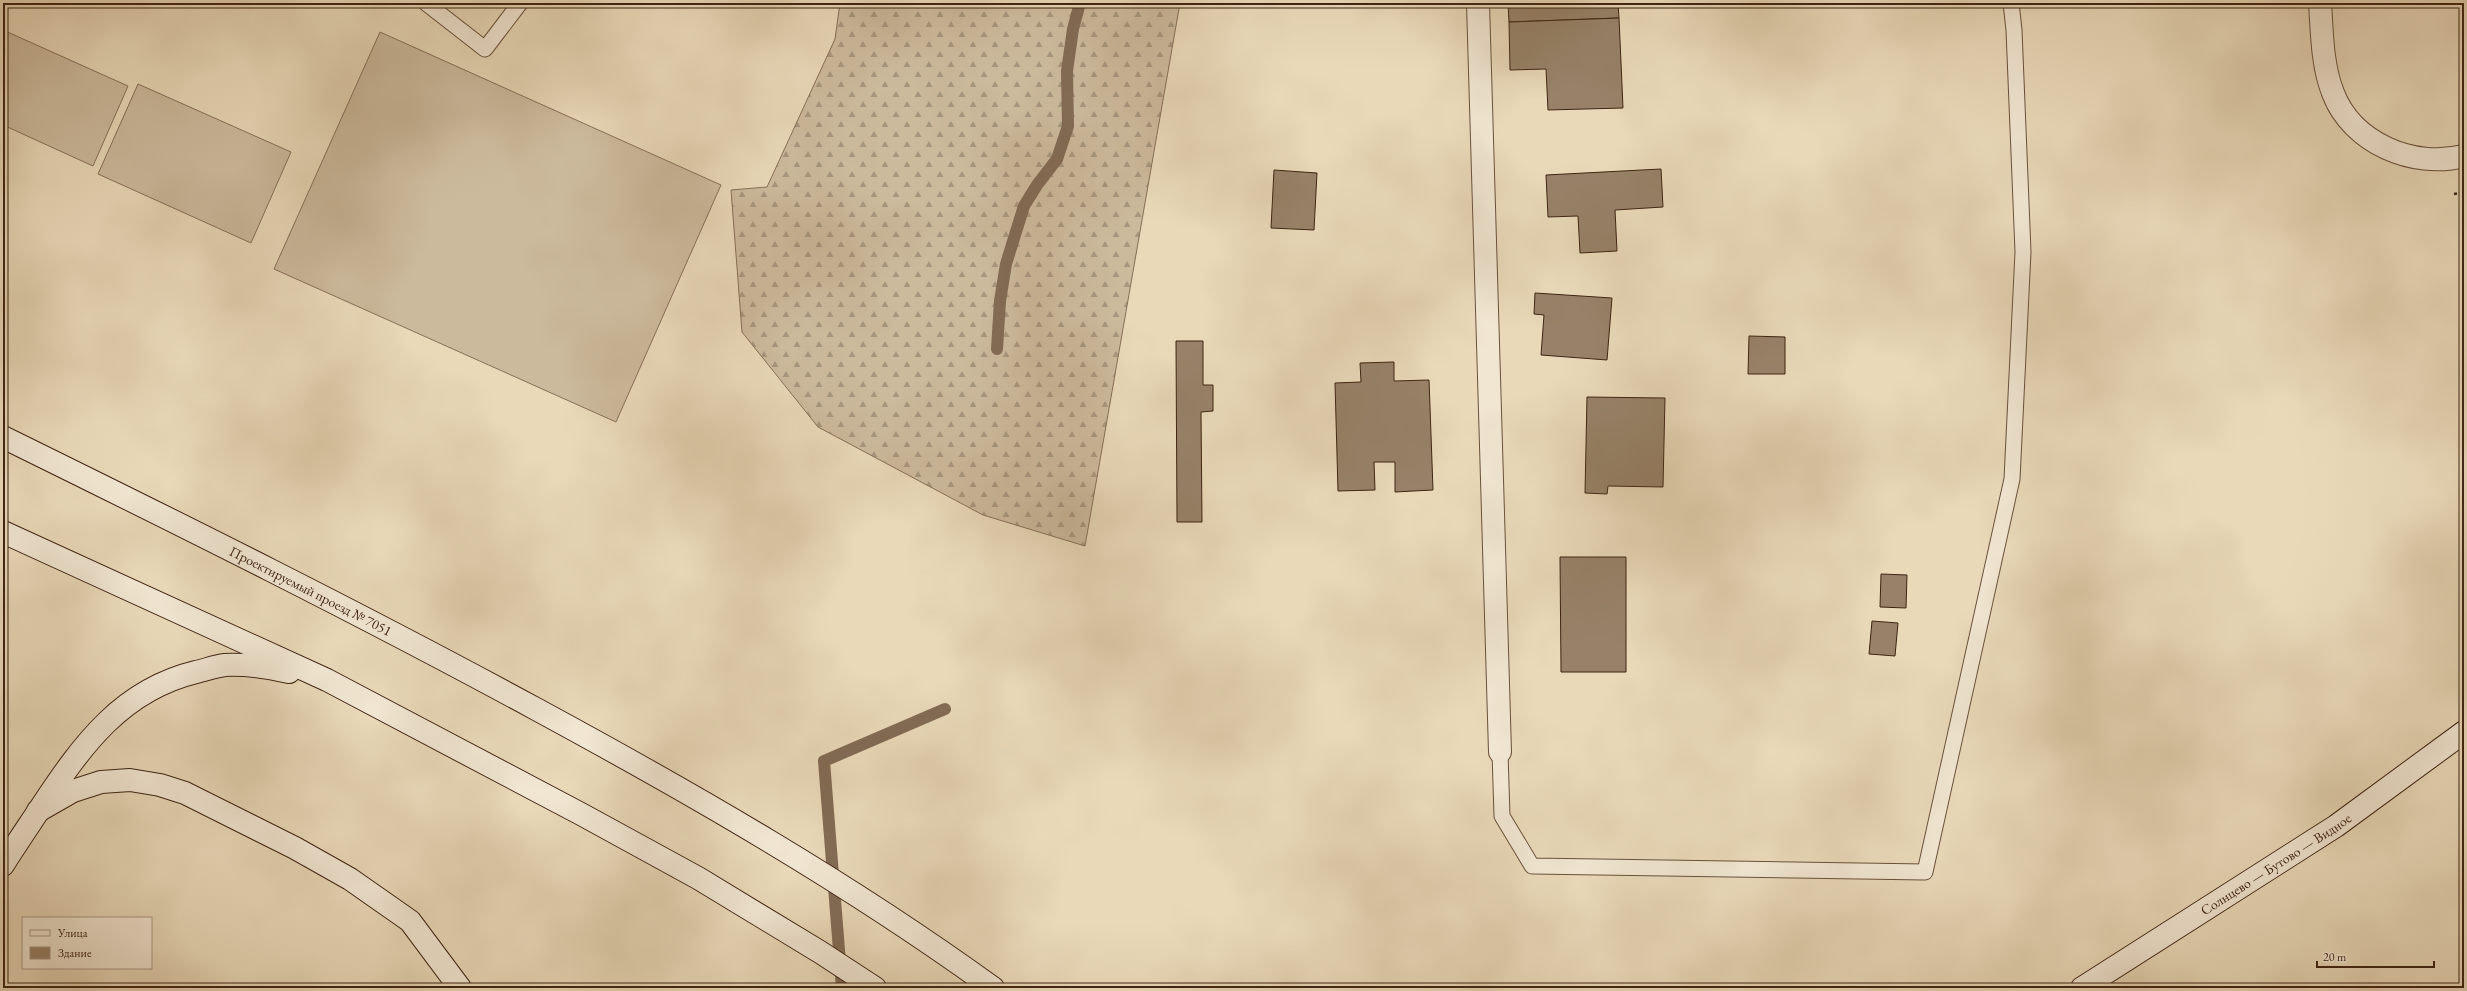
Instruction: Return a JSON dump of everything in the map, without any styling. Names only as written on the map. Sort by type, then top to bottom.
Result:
[{"type":"main road","points":[[1478,3],[1500,752]]},
{"type":"main road","points":[[2320,3],[2325,63],[2333,94],[2357,128],[2380,146],[2411,157],[2443,159],[2464,156]]},
{"type":"main road","name":"Проектируемый проезд № 7051","points":[[3,437],[408,640],[615,752],[772,841],[918,934],[993,988]]},
{"type":"main road","points":[[3,532],[327,680],[581,814],[698,878],[820,952],[875,988]]},
{"type":"main road","points":[[3,865],[69,765],[93,734],[118,712],[148,690],[184,675],[224,665],[260,666],[327,680]]},
{"type":"main road","name":"Солнцево — Бутово — Видное","points":[[2082,988],[2336,826],[2464,732]]},
{"type":"main road","points":[[38,811],[73,791],[101,782],[130,780],[160,785],[185,793],[296,848],[350,879],[410,921],[460,988]]},
{"type":"lane","points":[[426,3],[485,49],[520,3]]},
{"type":"lane","points":[[1500,752],[1502,816],[1532,866],[1925,872],[2012,479],[2023,252],[2014,30],[2011,3]]},
{"type":"path","points":[[2454,194],[2464,192]]},
{"type":"green space","points":[[840,3],[1180,3],[1085,546],[983,515],[818,427],[742,332],[731,190],[767,187],[835,39]]},
{"type":"green space","points":[[3,30],[128,86],[93,166],[3,125]]},
{"type":"green space","points":[[380,32],[721,185],[616,422],[274,269]]},
{"type":"green space","points":[[138,84],[291,152],[251,243],[98,174]]},
{"type":"building","points":[[1508,3],[1618,3],[1619,18],[1509,22]]},
{"type":"building","points":[[1619,18],[1623,108],[1548,110],[1546,69],[1510,70],[1509,22]]},
{"type":"building","points":[[1661,169],[1663,207],[1615,210],[1617,251],[1580,253],[1578,216],[1548,217],[1546,175]]},
{"type":"building","points":[[1274,170],[1317,173],[1314,230],[1271,228]]},
{"type":"building","points":[[1535,293],[1612,298],[1607,360],[1541,355],[1544,315],[1534,314]]},
{"type":"building","points":[[1749,336],[1785,337],[1785,374],[1748,374]]},
{"type":"building","points":[[1176,341],[1203,341],[1203,385],[1213,385],[1213,411],[1201,412],[1202,522],[1177,522]]},
{"type":"building","points":[[1394,362],[1394,381],[1429,380],[1433,490],[1395,492],[1395,462],[1374,462],[1375,490],[1338,491],[1335,383],[1361,382],[1360,363]]},
{"type":"building","points":[[1587,397],[1665,398],[1663,487],[1608,486],[1607,494],[1585,493]]},
{"type":"building","points":[[1560,557],[1626,557],[1626,672],[1561,672]]},
{"type":"building","points":[[1881,574],[1907,575],[1906,608],[1880,607]]},
{"type":"building","points":[[1872,621],[1898,623],[1895,656],[1869,654]]},
{"type":"waterway","points":[[997,349],[1000,301],[1006,264],[1024,206],[1037,185],[1057,159],[1068,126],[1067,71],[1073,29],[1080,3]]},
{"type":"waterway","points":[[842,988],[824,761],[945,709]]}]
